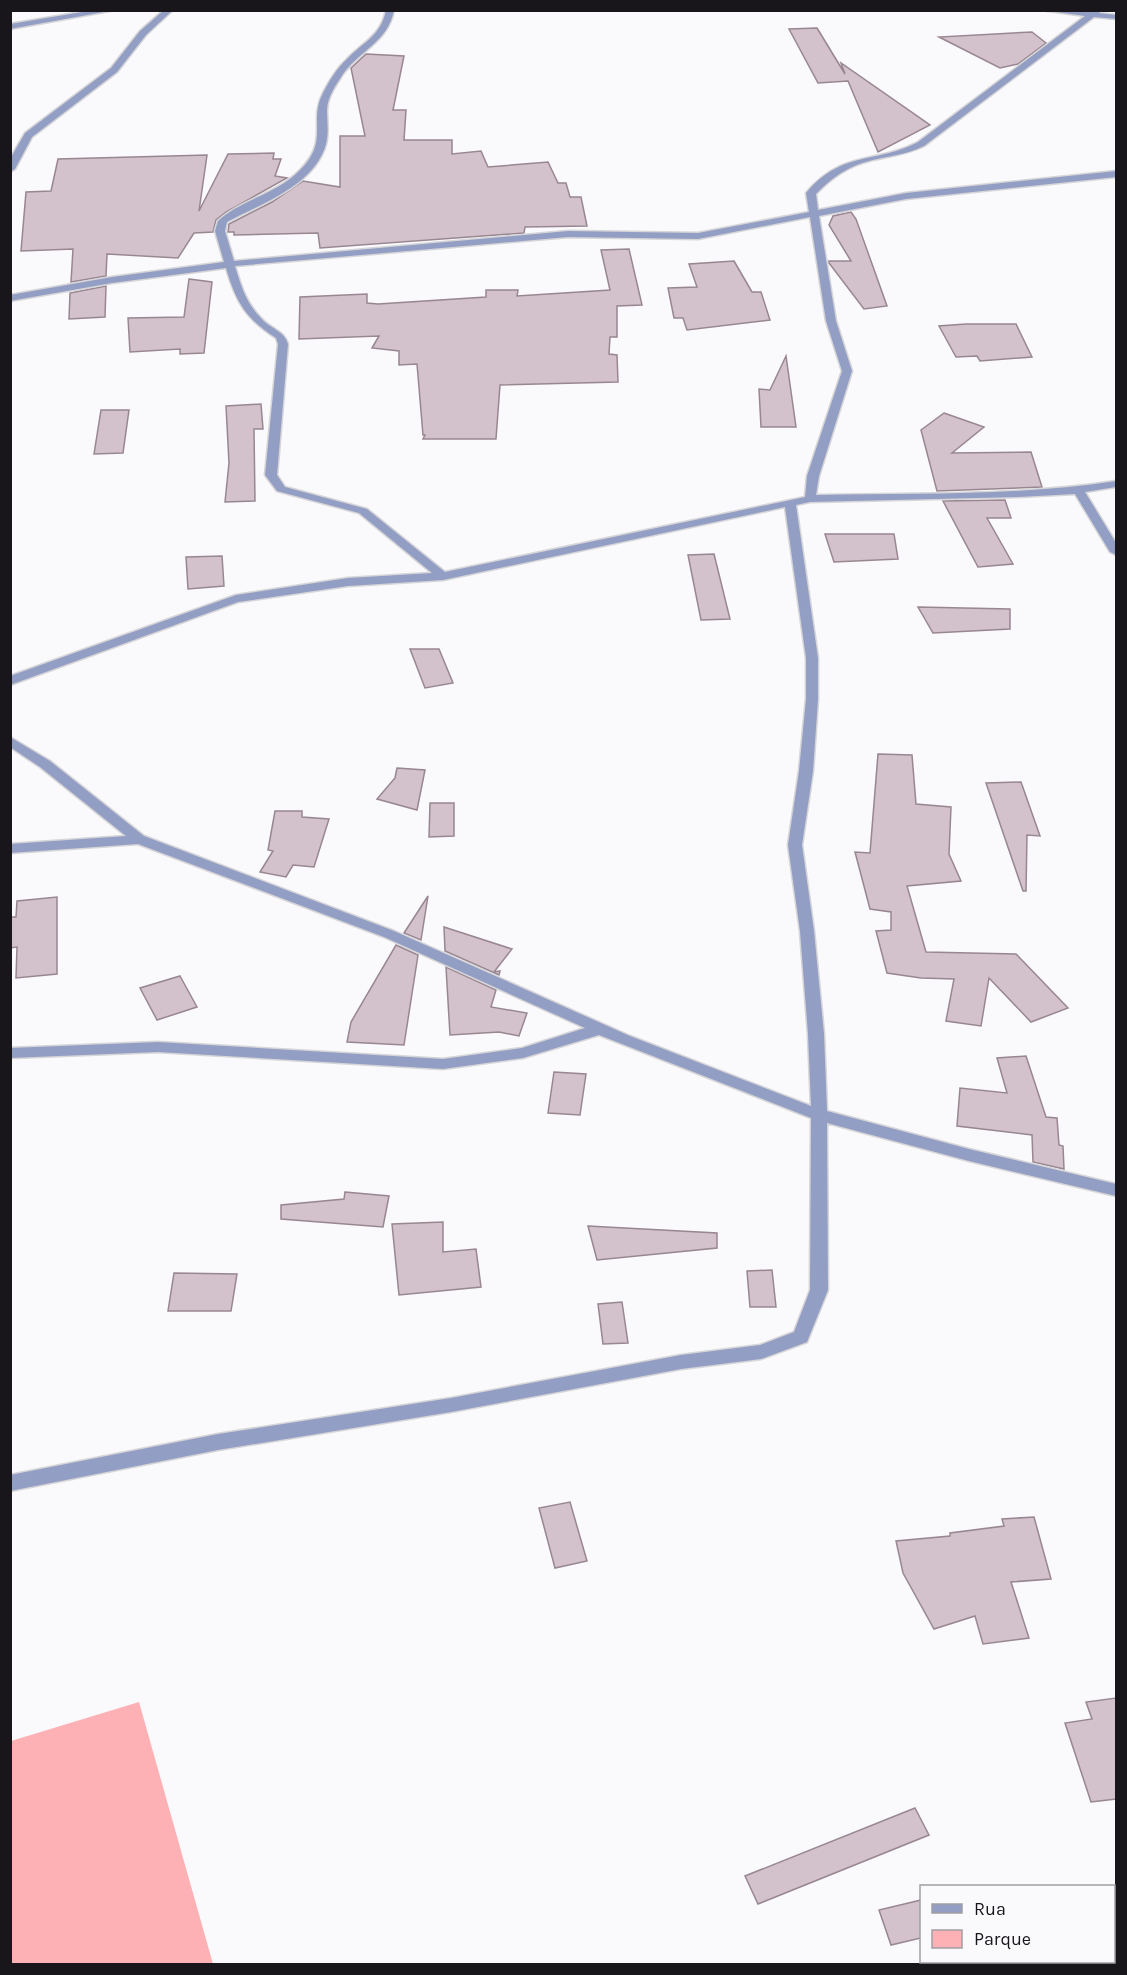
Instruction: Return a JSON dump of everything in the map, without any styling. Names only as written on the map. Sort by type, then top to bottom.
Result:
[{"type":"street","points":[[10,27],[111,10]]},
{"type":"street","points":[[10,169],[28,135],[114,70],[143,33],[169,10]]},
{"type":"street","points":[[390,10],[386,30],[348,63],[327,93],[324,104],[325,134],[321,150],[308,168],[292,181],[223,221],[220,231],[238,296],[258,322],[281,337],[283,344],[271,475],[275,482],[281,489],[363,511],[443,576]]},
{"type":"street","points":[[1045,10],[1096,12],[1116,17]]},
{"type":"street","points":[[810,499],[813,476],[847,370],[831,321],[811,193],[824,180],[874,157],[898,155],[921,144],[1096,12]]},
{"type":"street","points":[[10,298],[112,280],[230,264],[568,234],[698,236],[906,195],[1116,174]]},
{"type":"street","points":[[10,681],[236,599],[348,582],[443,576],[677,525],[810,499],[1017,494],[1078,490],[1116,484]]},
{"type":"street","points":[[1078,490],[1116,552]]},
{"type":"street","points":[[10,1483],[218,1442],[451,1405],[681,1362],[761,1352],[801,1337],[819,1290],[819,1115],[816,1034],[808,942],[795,845],[806,771],[812,699],[812,658],[790,503]]},
{"type":"street","points":[[10,741],[45,764],[139,839],[389,934],[600,1029],[819,1115],[969,1155],[1116,1190]]},
{"type":"street","points":[[10,849],[139,839]]},
{"type":"street","points":[[10,1053],[158,1047],[443,1064],[523,1053],[600,1029]]},
{"type":"green space","points":[[139,1702],[213,1964],[11,1964],[11,1741]]},
{"type":"building","points":[[817,28],[845,74],[841,63],[930,125],[878,152],[848,81],[818,83],[789,29]]},
{"type":"building","points":[[1032,32],[1046,43],[1018,64],[1000,68],[939,37]]},
{"type":"building","points":[[366,54],[404,56],[393,110],[406,110],[404,140],[452,140],[452,154],[481,151],[488,167],[548,162],[558,183],[566,183],[570,197],[581,197],[587,226],[525,227],[524,233],[320,248],[318,233],[234,235],[234,232],[228,232],[229,224],[272,202],[303,181],[340,187],[340,136],[365,136],[351,68]]},
{"type":"building","points":[[274,153],[273,159],[281,159],[275,176],[287,178],[226,212],[216,220],[213,232],[194,233],[178,258],[107,254],[106,276],[71,282],[73,249],[21,251],[26,192],[51,191],[58,159],[207,155],[199,211],[228,154]]},
{"type":"building","points":[[851,212],[856,219],[887,306],[864,309],[829,263],[829,261],[851,261],[829,225],[833,216]]},
{"type":"building","points":[[629,249],[642,305],[617,306],[617,337],[610,337],[609,354],[617,355],[618,382],[500,385],[496,439],[423,439],[425,435],[423,435],[417,364],[399,365],[399,351],[372,348],[379,336],[299,339],[300,297],[367,294],[367,303],[378,304],[486,297],[486,290],[518,290],[517,296],[610,290],[601,250]]},
{"type":"building","points":[[734,261],[752,292],[761,292],[770,320],[687,330],[683,318],[674,318],[668,288],[697,287],[689,264]]},
{"type":"building","points":[[189,279],[212,282],[204,353],[180,354],[180,349],[130,352],[128,318],[184,317]]},
{"type":"building","points":[[106,286],[105,317],[69,319],[70,293]]},
{"type":"building","points":[[1016,324],[1032,357],[980,361],[977,356],[956,357],[939,326]]},
{"type":"building","points":[[786,356],[796,427],[761,427],[759,389],[770,390]]},
{"type":"building","points":[[261,404],[263,429],[254,429],[255,501],[225,502],[229,463],[226,406]]},
{"type":"building","points":[[101,410],[129,410],[123,453],[94,454]]},
{"type":"building","points":[[944,413],[984,427],[952,453],[1031,452],[1042,487],[937,491],[921,430]]},
{"type":"building","points":[[1005,500],[1011,518],[987,518],[1013,564],[978,567],[943,501]]},
{"type":"building","points":[[825,534],[894,534],[898,559],[834,562]]},
{"type":"building","points":[[714,554],[730,619],[701,620],[688,555]]},
{"type":"building","points":[[222,556],[224,586],[188,589],[186,557]]},
{"type":"building","points":[[918,607],[1010,609],[1010,629],[933,633]]},
{"type":"building","points":[[410,649],[439,649],[453,683],[425,688]]},
{"type":"building","points":[[878,754],[912,755],[916,804],[951,807],[949,854],[961,881],[907,886],[926,952],[1016,954],[1068,1008],[1031,1022],[989,978],[981,1026],[946,1021],[954,979],[921,978],[887,973],[876,931],[891,930],[891,912],[870,909],[855,852],[870,853]]},
{"type":"building","points":[[397,768],[425,770],[417,810],[377,799],[395,778]]},
{"type":"building","points":[[1021,782],[1040,836],[1027,835],[1026,891],[1023,891],[986,783]]},
{"type":"building","points":[[430,803],[454,803],[454,836],[429,837]]},
{"type":"building","points":[[275,811],[302,811],[302,817],[329,819],[314,867],[293,865],[286,877],[260,872],[273,851],[268,850]]},
{"type":"building","points":[[428,896],[421,940],[404,933]]},
{"type":"building","points":[[57,897],[57,974],[16,978],[17,947],[10,948],[10,917],[16,917],[17,901]]},
{"type":"building","points":[[444,927],[512,949],[494,972],[500,971],[499,975],[445,951]]},
{"type":"building","points":[[396,945],[418,955],[404,1045],[347,1042],[351,1022]]},
{"type":"building","points":[[446,967],[496,990],[491,1007],[527,1013],[519,1036],[499,1032],[450,1035]]},
{"type":"building","points":[[180,976],[197,1007],[157,1020],[140,988]]},
{"type":"building","points":[[1026,1056],[1046,1117],[1057,1118],[1059,1145],[1063,1146],[1064,1169],[1033,1162],[1032,1135],[957,1126],[960,1088],[1007,1093],[997,1058]]},
{"type":"building","points":[[554,1072],[586,1074],[580,1115],[548,1113]]},
{"type":"building","points":[[345,1192],[389,1196],[383,1227],[281,1219],[281,1205],[344,1199]]},
{"type":"building","points":[[443,1222],[443,1252],[476,1249],[481,1287],[399,1295],[392,1224]]},
{"type":"building","points":[[588,1226],[717,1233],[717,1248],[597,1260]]},
{"type":"building","points":[[772,1270],[776,1307],[750,1307],[747,1271]]},
{"type":"building","points":[[174,1273],[237,1274],[231,1311],[168,1311]]},
{"type":"building","points":[[622,1302],[628,1343],[603,1344],[598,1304]]},
{"type":"building","points":[[570,1502],[587,1561],[555,1568],[539,1508]]},
{"type":"building","points":[[1034,1517],[1051,1579],[1011,1582],[1029,1638],[983,1644],[975,1616],[934,1629],[903,1573],[896,1541],[950,1536],[950,1533],[1004,1526],[1002,1519]]},
{"type":"building","points":[[1116,1698],[1116,1799],[1091,1802],[1065,1723],[1092,1719],[1086,1702]]},
{"type":"building","points":[[915,1808],[929,1835],[758,1904],[745,1876]]},
{"type":"building","points":[[920,1900],[920,1938],[891,1945],[879,1910]]}]
